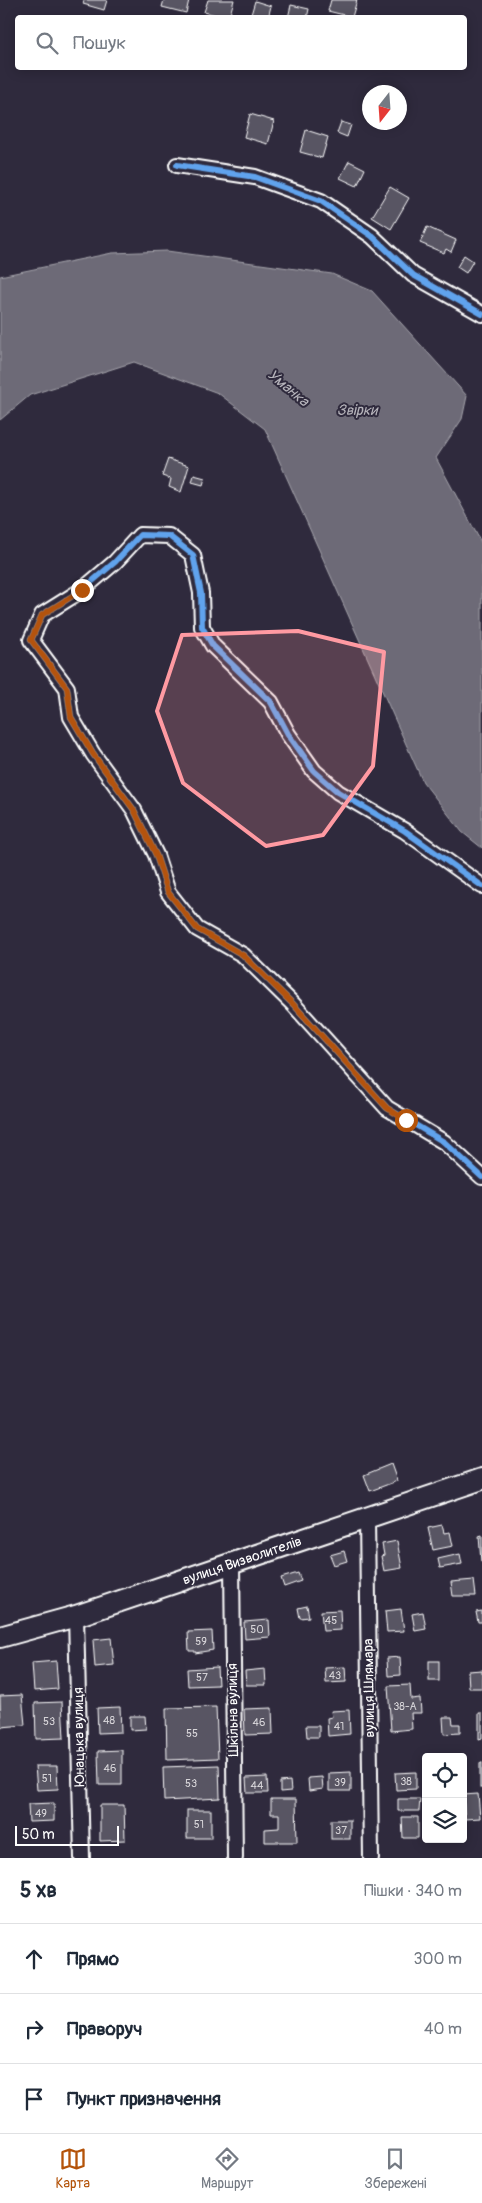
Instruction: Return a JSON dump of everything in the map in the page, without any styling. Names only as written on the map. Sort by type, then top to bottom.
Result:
[{"type":"main road","name":"вулиця Визволителів","points":[[0,1637],[76,1616],[482,1479]]},
{"type":"street","points":[[177,165],[255,177],[321,201],[372,236],[413,275],[482,314]]},
{"type":"street","points":[[482,886],[404,831],[338,792],[314,771],[288,734],[271,702],[213,646],[202,627],[201,593],[193,555],[169,536],[140,535],[115,562],[88,584],[42,615],[31,640],[67,688],[71,717],[93,754],[134,810],[156,855],[168,892],[197,929],[243,955],[293,1004],[387,1108],[444,1142],[482,1177]]},
{"type":"street","name":"вулиця Шлямара","points":[[367,1517],[371,1858]]},
{"type":"street","name":"Шкільна вулиця","points":[[232,1562],[235,1858]]},
{"type":"street","name":"Юнацька вулиця","points":[[76,1616],[82,1858]]},
{"type":"highlighted area","points":[[298,631],[384,652],[373,766],[323,835],[266,846],[183,783],[157,711],[182,635]]},
{"type":"water","name":"Звірки","points":[[167,251],[332,274],[372,291],[467,396],[462,419],[436,458],[482,544],[482,848],[462,832],[423,782],[265,429],[218,393],[134,362],[30,395],[0,420],[0,276],[112,253]]},
{"type":"building","points":[[84,0],[107,0],[104,10],[83,4]]},
{"type":"building","points":[[164,0],[189,0],[186,13],[162,7]]},
{"type":"building","points":[[208,0],[234,0],[230,15],[216,15],[204,12]]},
{"type":"building","points":[[331,0],[357,0],[353,15],[328,11]]},
{"type":"building","points":[[255,1],[271,6],[269,15],[251,15]]},
{"type":"building","points":[[291,5],[309,9],[308,15],[289,15]]},
{"type":"building","points":[[250,114],[274,121],[268,144],[244,137]]},
{"type":"building","points":[[341,122],[351,125],[347,137],[337,133]]},
{"type":"building","points":[[306,130],[328,137],[322,158],[300,152]]},
{"type":"building","points":[[349,161],[365,169],[357,186],[340,178]]},
{"type":"building","points":[[390,187],[409,198],[391,229],[372,217]]},
{"type":"building","points":[[427,227],[456,240],[451,252],[446,249],[444,253],[420,243]]},
{"type":"building","points":[[464,255],[473,261],[466,273],[457,267]]},
{"type":"building","points":[[168,459],[189,466],[181,492],[169,487],[171,479],[162,476]]},
{"type":"building","points":[[194,475],[205,478],[203,485],[192,482]]},
{"type":"building","points":[[391,1464],[397,1481],[370,1491],[364,1475]]},
{"type":"building","points":[[442,1525],[444,1533],[450,1532],[453,1546],[433,1550],[428,1528]]},
{"type":"building","points":[[482,1535],[482,1562],[481,1562],[479,1536]]},
{"type":"building","points":[[397,1541],[402,1568],[384,1571],[381,1556],[384,1555],[382,1544]]},
{"type":"building","points":[[344,1551],[347,1561],[334,1565],[330,1555]]},
{"type":"building","points":[[460,1554],[462,1564],[440,1568],[438,1559]]},
{"type":"building","points":[[298,1573],[301,1581],[284,1587],[281,1578]]},
{"type":"building","points":[[474,1580],[476,1596],[453,1596],[451,1582]]},
{"type":"building","points":[[307,1606],[309,1617],[300,1618],[298,1608]]},
{"type":"building","points":[[401,1609],[404,1631],[387,1632],[385,1611]]},
{"type":"building","points":[[340,1610],[341,1630],[323,1631],[321,1611]]},
{"type":"building","points":[[482,1611],[482,1622],[478,1622],[476,1612]]},
{"type":"building","points":[[423,1612],[426,1629],[415,1631],[412,1614]]},
{"type":"building","points":[[269,1620],[270,1637],[245,1639],[244,1622]]},
{"type":"building","points":[[212,1631],[213,1650],[195,1653],[195,1651],[189,1651],[188,1632]]},
{"type":"building","points":[[111,1638],[114,1665],[95,1667],[93,1640]]},
{"type":"building","points":[[400,1657],[401,1675],[388,1676],[387,1658]]},
{"type":"building","points":[[56,1661],[58,1689],[34,1691],[32,1663]]},
{"type":"building","points":[[429,1661],[439,1661],[439,1681],[429,1681]]},
{"type":"building","points":[[217,1667],[218,1685],[188,1686],[187,1669]]},
{"type":"building","points":[[345,1667],[346,1682],[326,1683],[325,1668]]},
{"type":"building","points":[[265,1669],[266,1685],[246,1685],[245,1671]]},
{"type":"building","points":[[482,1670],[482,1688],[469,1688],[468,1671]]},
{"type":"building","points":[[410,1685],[411,1699],[420,1698],[421,1713],[411,1713],[412,1729],[391,1731],[388,1686]]},
{"type":"building","points":[[22,1695],[25,1725],[1,1727],[0,1696]]},
{"type":"building","points":[[62,1702],[64,1738],[36,1739],[35,1703]]},
{"type":"building","points":[[120,1707],[121,1732],[98,1733],[97,1708]]},
{"type":"building","points":[[216,1707],[218,1758],[167,1760],[166,1708]]},
{"type":"building","points":[[272,1708],[273,1734],[245,1735],[244,1709]]},
{"type":"building","points":[[349,1710],[350,1734],[328,1736],[327,1718],[332,1717],[331,1711]]},
{"type":"building","points":[[479,1713],[482,1713],[482,1738],[479,1739]]},
{"type":"building","points":[[130,1716],[145,1716],[146,1729],[130,1730]]},
{"type":"building","points":[[443,1717],[452,1717],[453,1724],[460,1724],[460,1733],[444,1734]]},
{"type":"building","points":[[306,1726],[319,1726],[319,1737],[307,1737]]},
{"type":"building","points":[[122,1750],[122,1785],[99,1785],[98,1751]]},
{"type":"building","points":[[480,1763],[482,1763],[482,1788],[480,1788]]},
{"type":"building","points":[[219,1765],[220,1798],[164,1801],[163,1767]]},
{"type":"building","points":[[35,1766],[57,1766],[58,1789],[37,1790]]},
{"type":"building","points":[[351,1772],[351,1791],[329,1791],[329,1773]]},
{"type":"building","points":[[416,1772],[416,1789],[396,1790],[395,1773]]},
{"type":"building","points":[[267,1777],[268,1793],[247,1793],[246,1778]]},
{"type":"building","points":[[322,1777],[323,1789],[309,1791],[308,1778]]},
{"type":"building","points":[[290,1781],[291,1791],[280,1792],[280,1782]]},
{"type":"building","points":[[478,1794],[480,1818],[467,1819],[467,1795]]},
{"type":"building","points":[[271,1799],[296,1799],[297,1842],[265,1842],[265,1829],[279,1828],[279,1814],[271,1814]]},
{"type":"building","points":[[398,1799],[420,1799],[419,1811],[398,1811]]},
{"type":"building","points":[[54,1803],[54,1821],[29,1822],[28,1804]]},
{"type":"building","points":[[100,1805],[124,1805],[125,1840],[100,1841]]},
{"type":"building","points":[[187,1810],[211,1810],[211,1838],[187,1838]]},
{"type":"building","points":[[402,1817],[418,1817],[418,1838],[403,1838]]},
{"type":"building","points":[[331,1820],[350,1820],[350,1839],[331,1839]]},
{"type":"cycle path","points":[[177,165],[255,177],[321,201],[372,236],[413,275],[482,314]]},
{"type":"cycle path","points":[[482,886],[405,831],[338,792],[314,771],[288,734],[271,702],[213,646],[202,627],[201,593],[193,555],[169,536],[140,535],[115,562],[82,590],[42,615],[31,640],[67,688],[71,717],[93,754],[134,810],[156,855],[168,892],[197,929],[243,955],[293,1004],[387,1108],[444,1142],[482,1177]]},
{"type":"route","points":[[82,590],[42,615],[31,640],[67,688],[71,717],[93,754],[134,810],[156,855],[168,892],[197,929],[243,955],[293,1004],[387,1108],[406,1120]]},
{"type":"water label","name":"Уманка","points":[[288,388]]}]
